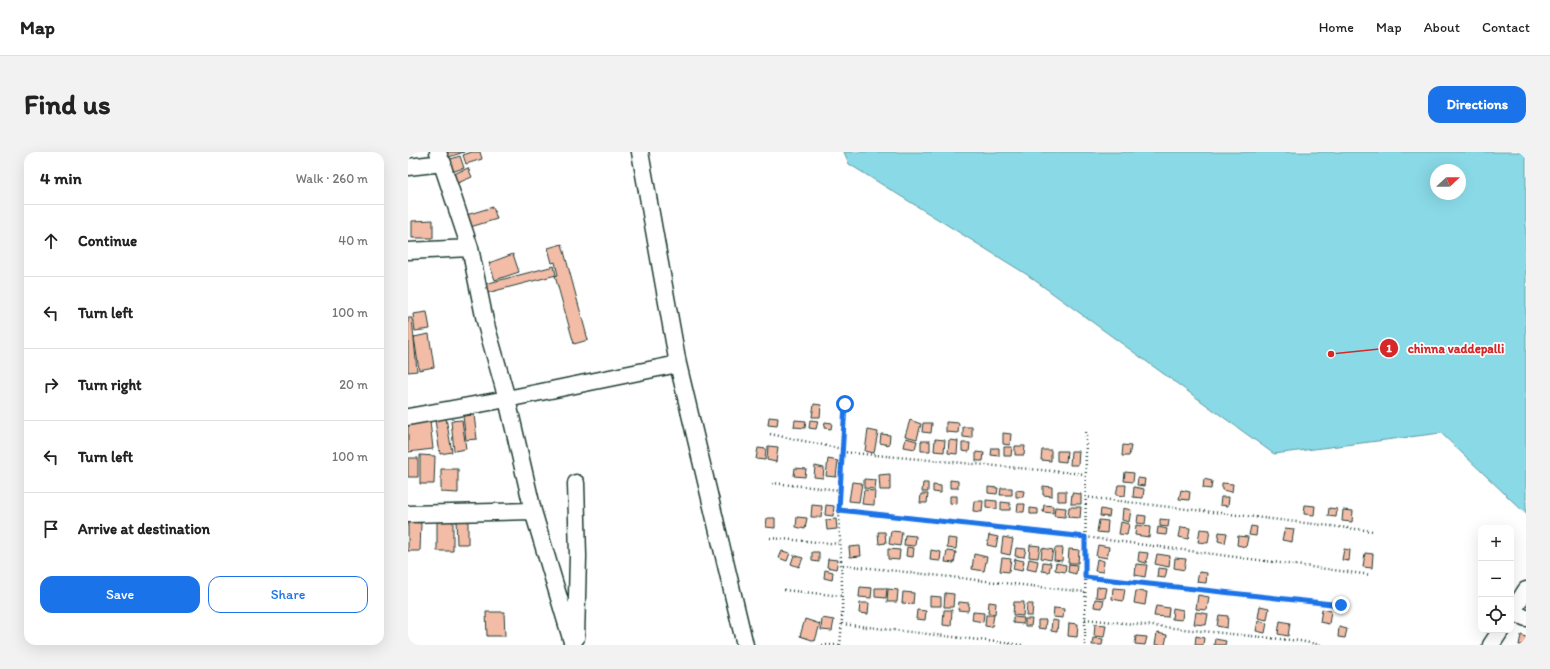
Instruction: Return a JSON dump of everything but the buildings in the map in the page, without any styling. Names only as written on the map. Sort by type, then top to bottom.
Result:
[{"type":"street","points":[[640,152],[678,364],[746,645]]},
{"type":"street","points":[[408,167],[440,157],[470,248],[485,321],[507,399],[534,511],[575,645]]},
{"type":"street","points":[[408,251],[470,248]]},
{"type":"street","points":[[408,417],[507,399],[678,364]]},
{"type":"street","points":[[575,645],[578,556],[576,483]]},
{"type":"street","points":[[408,514],[534,511]]},
{"type":"street","points":[[1516,615],[1526,590]]},
{"type":"street","points":[[1491,645],[1499,633]]},
{"type":"path","points":[[822,645],[840,645],[842,624],[843,565],[839,510],[845,404]]},
{"type":"path","points":[[1085,645],[1086,429]]},
{"type":"path","points":[[770,434],[842,451],[1085,474]]},
{"type":"path","points":[[772,483],[840,490]]},
{"type":"path","points":[[1085,497],[1373,531]]},
{"type":"path","points":[[839,510],[1085,537],[1371,575]]},
{"type":"path","points":[[770,538],[841,544]]},
{"type":"path","points":[[843,565],[1085,592]]},
{"type":"path","points":[[1085,577],[1341,605]]},
{"type":"path","points":[[784,590],[842,596]]},
{"type":"path","points":[[1085,619],[1300,641],[1321,645]]},
{"type":"path","points":[[842,624],[1022,645]]},
{"type":"water","points":[[844,152],[1526,152],[1526,514],[1441,433],[1274,454],[1026,274],[849,164]]},
{"type":"place","name":"chinna vaddepalli","points":[[1331,354]]},
{"type":"route","points":[[845,404],[839,510],[1085,537],[1085,577],[1341,605]]}]
